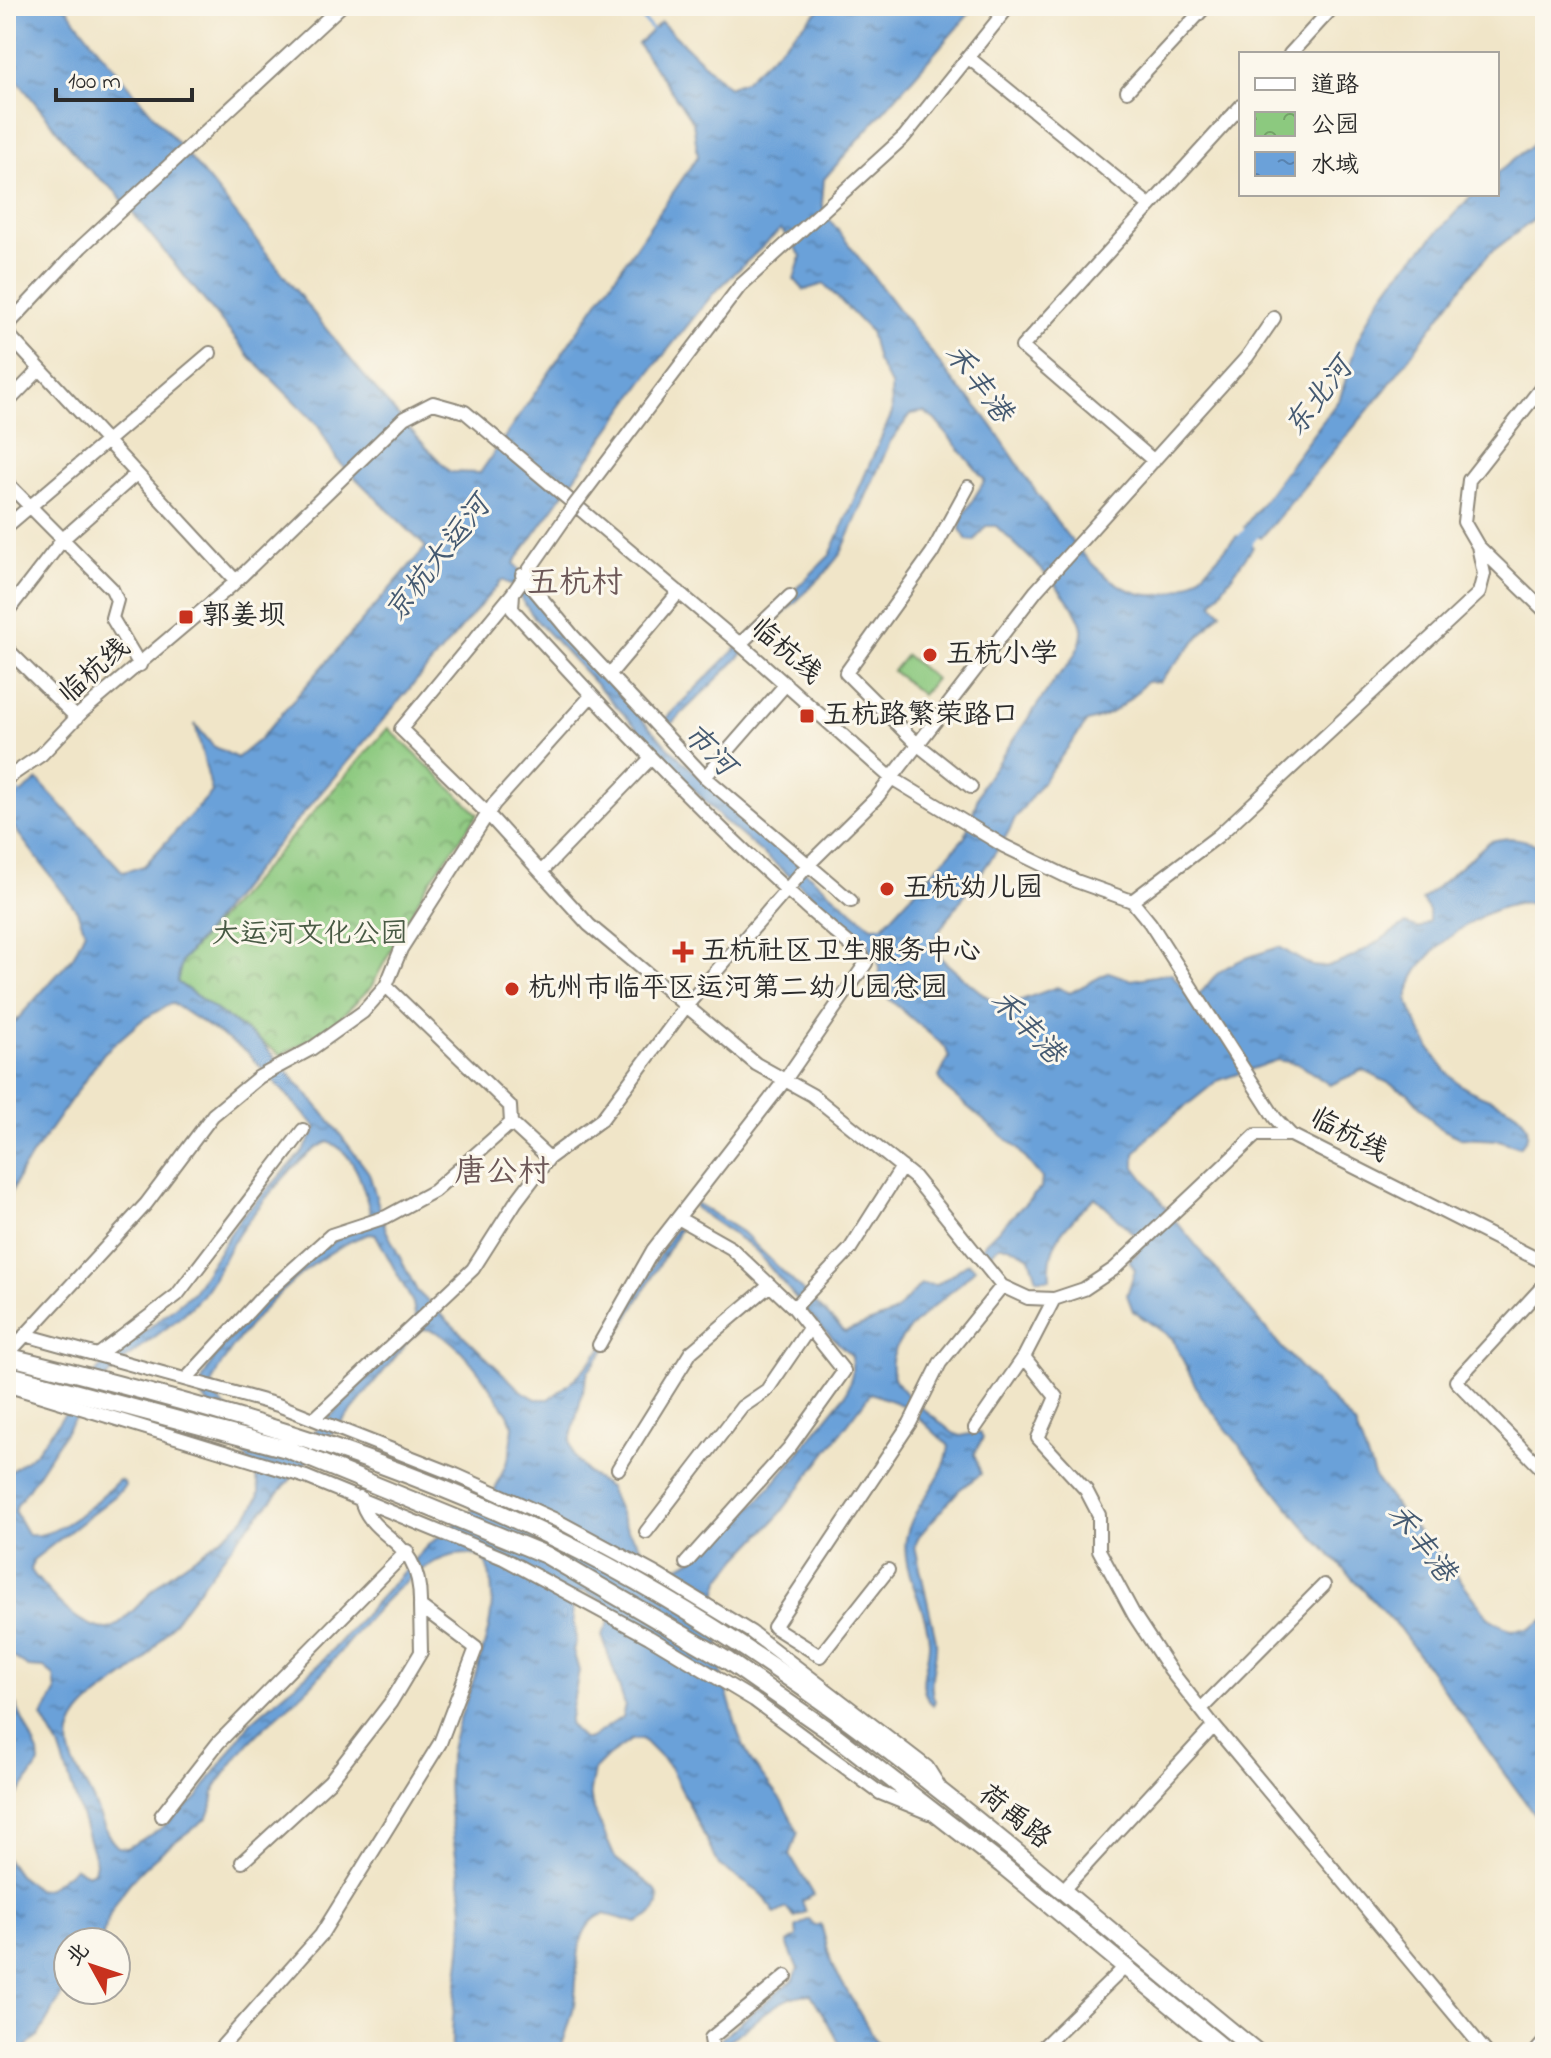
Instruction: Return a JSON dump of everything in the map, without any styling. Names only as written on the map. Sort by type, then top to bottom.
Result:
[{"type":"main road","name":"荷禹路","points":[[6,1356],[244,1417],[345,1450],[561,1541],[730,1628],[945,1795],[1257,2052]]},
{"type":"main road","name":"荷禹路","points":[[6,1374],[287,1449],[546,1555],[728,1661],[836,1736],[1228,2052]]},
{"type":"main road","points":[[1538,2052],[1545,2044]]},
{"type":"street","points":[[236,581],[135,475],[6,330],[81,247],[341,6]]},
{"type":"street","points":[[1009,6],[904,137],[740,286],[712,319],[522,576],[513,593],[401,729],[487,813],[589,925],[756,1064],[812,1095],[902,1167],[1002,1286],[1028,1298],[1054,1299],[1084,1289],[1114,1269],[1256,1135],[1291,1135]]},
{"type":"street","points":[[1127,91],[1206,6]]},
{"type":"street","points":[[1292,52],[1334,6]]},
{"type":"street","points":[[969,58],[1149,205]]},
{"type":"street","points":[[1154,461],[1022,347],[1239,108]]},
{"type":"street","points":[[318,1421],[473,1269],[515,1203],[549,1158],[602,1119],[687,1005],[809,864],[877,797],[1047,579],[1247,357],[1274,318]]},
{"type":"street","points":[[6,527],[103,440],[210,353]]},
{"type":"street","points":[[6,404],[39,370]]},
{"type":"street","points":[[1545,383],[1469,480],[1464,522],[1478,546],[1545,611]]},
{"type":"street","name":"临杭线","points":[[6,779],[41,755],[77,718],[236,581],[404,418],[433,403],[465,412],[679,592],[890,777],[1004,846],[1076,881],[1132,901],[1275,1118],[1291,1135],[1545,1263]]},
{"type":"street","points":[[6,613],[64,538],[135,475]]},
{"type":"street","points":[[6,482],[112,589],[117,600],[112,618],[140,665]]},
{"type":"street","points":[[968,487],[923,566],[846,673],[917,744],[971,787]]},
{"type":"street","points":[[1132,901],[1218,836],[1479,593],[1484,574],[1478,546]]},
{"type":"street","points":[[522,576],[705,777],[851,901]]},
{"type":"street","points":[[610,674],[679,592]]},
{"type":"street","points":[[513,593],[512,609],[591,696],[786,891],[859,952],[866,963],[785,1080],[653,1250],[599,1345]]},
{"type":"street","points":[[744,648],[790,596]]},
{"type":"street","points":[[6,648],[77,718]]},
{"type":"street","points":[[705,777],[786,684]]},
{"type":"street","points":[[6,1356],[146,1204],[213,1115],[259,1077],[311,1049],[363,1012],[386,986],[401,949],[487,813],[591,696]]},
{"type":"street","points":[[541,872],[651,758]]},
{"type":"street","points":[[386,986],[510,1106],[511,1123],[549,1158]]},
{"type":"street","points":[[186,1379],[262,1297],[331,1235],[386,1217],[434,1191],[511,1123]]},
{"type":"street","points":[[103,1357],[177,1295],[303,1130]]},
{"type":"street","points":[[794,1308],[850,1249],[902,1167]]},
{"type":"street","points":[[678,1218],[731,1248],[794,1308],[844,1371],[789,1448],[686,1563]]},
{"type":"street","points":[[1545,1284],[1456,1381],[1545,1472]]},
{"type":"street","points":[[618,1469],[691,1352],[770,1285]]},
{"type":"street","points":[[888,1570],[820,1656],[774,1627],[910,1423],[940,1363],[1002,1286]]},
{"type":"street","points":[[975,1428],[1024,1357],[1054,1299]]},
{"type":"street","points":[[646,1532],[742,1407],[767,1390],[810,1327]]},
{"type":"street","points":[[25,1335],[208,1385],[318,1421],[473,1483],[556,1520],[730,1628]]},
{"type":"street","points":[[1024,1357],[1056,1397],[1038,1438],[1086,1490],[1099,1515],[1099,1550],[1134,1615],[1214,1726],[1486,2052]]},
{"type":"street","points":[[6,1385],[306,1477],[503,1558],[649,1637],[754,1700],[880,1793],[939,1816]]},
{"type":"street","points":[[242,1862],[330,1781],[391,1702],[421,1652],[415,1570],[407,1551],[364,1513],[360,1497]]},
{"type":"street","points":[[161,1816],[218,1743],[407,1551]]},
{"type":"street","points":[[1201,1709],[1324,1585]]},
{"type":"street","points":[[217,2052],[321,1935],[440,1743],[476,1648],[420,1606]]},
{"type":"street","points":[[1062,1891],[1214,1726]]},
{"type":"street","points":[[1038,2052],[1125,1967]]},
{"type":"street","points":[[713,2052],[711,2038],[786,1976]]},
{"type":"green space","points":[[906,655],[935,679],[922,695],[893,671]]},
{"type":"green space","name":"大运河文化公园","points":[[388,728],[478,814],[425,888],[371,987],[329,1029],[281,1055],[177,982],[182,961]]},
{"type":"water","points":[[6,6],[65,6],[419,440],[450,472],[480,473],[698,156],[693,122],[638,44],[661,22],[728,87],[745,81],[823,6],[976,6],[824,179],[822,203],[827,216],[960,390],[982,413],[1058,524],[1087,559],[1118,584],[1150,595],[1184,587],[1237,536],[1253,547],[1212,603],[1221,612],[1159,682],[1146,682],[1120,707],[1087,722],[1014,820],[998,849],[938,933],[936,946],[951,967],[992,1000],[1005,1006],[1057,987],[1070,993],[1109,972],[1131,980],[1171,973],[1192,998],[1229,966],[1279,947],[1313,966],[1324,967],[1348,959],[1406,924],[1419,929],[1429,921],[1429,911],[1422,900],[1489,842],[1518,839],[1545,850],[1545,909],[1530,904],[1512,905],[1473,921],[1424,962],[1414,978],[1407,999],[1428,1044],[1449,1075],[1466,1088],[1521,1117],[1528,1131],[1520,1147],[1499,1140],[1460,1138],[1438,1127],[1408,1093],[1363,1070],[1330,1085],[1299,1064],[1277,1060],[1217,1081],[1151,1134],[1135,1154],[1135,1167],[1174,1219],[1282,1348],[1355,1425],[1375,1478],[1405,1518],[1451,1567],[1489,1618],[1510,1630],[1529,1629],[1545,1619],[1545,1829],[1399,1628],[1306,1529],[1201,1397],[1172,1338],[1133,1311],[1127,1295],[1135,1270],[1129,1260],[1140,1251],[1138,1238],[1095,1197],[1061,1233],[1052,1253],[1050,1279],[1037,1279],[1030,1257],[1009,1246],[999,1246],[985,1258],[981,1252],[985,1243],[1041,1188],[1042,1178],[1017,1148],[945,1088],[939,1077],[949,1057],[945,1047],[881,992],[878,959],[868,951],[869,943],[722,819],[536,620],[512,586],[502,580],[256,869],[182,961],[177,982],[261,1042],[327,1117],[369,1173],[386,1230],[417,1291],[520,1390],[536,1399],[549,1399],[588,1364],[620,1321],[675,1229],[680,1229],[624,1325],[588,1372],[570,1441],[574,1456],[588,1473],[609,1488],[627,1529],[655,1565],[673,1569],[697,1556],[744,1516],[846,1394],[852,1374],[852,1356],[821,1327],[753,1248],[699,1211],[694,1206],[696,1203],[742,1232],[845,1332],[894,1313],[921,1284],[937,1285],[968,1263],[975,1268],[905,1335],[895,1350],[892,1367],[902,1389],[953,1433],[961,1436],[979,1432],[983,1438],[974,1454],[981,1474],[959,1490],[919,1536],[915,1546],[936,1640],[932,1678],[935,1701],[933,1705],[924,1690],[929,1641],[909,1574],[905,1547],[911,1522],[942,1470],[949,1446],[907,1407],[871,1393],[776,1519],[720,1580],[716,1596],[721,1672],[739,1735],[751,1761],[782,1802],[798,1832],[790,1855],[814,1895],[802,1901],[806,1912],[795,1917],[786,1908],[775,1914],[763,1895],[719,1865],[670,1767],[642,1739],[631,1740],[594,1770],[590,1791],[592,1805],[615,1858],[655,1889],[658,1905],[648,1917],[637,1923],[604,1914],[593,1920],[585,1930],[578,1956],[573,2010],[560,2052],[452,2052],[463,1912],[449,1805],[449,1762],[483,1649],[492,1600],[490,1578],[483,1558],[460,1554],[437,1561],[413,1575],[368,1619],[315,1681],[244,1748],[217,1785],[207,1818],[141,1870],[116,1902],[106,1926],[52,1926],[52,2006],[55,2006],[38,2036],[20,2052],[6,2052],[6,1858],[18,1875],[38,1890],[48,1888],[75,1868],[88,1874],[94,1871],[96,1862],[59,1747],[42,1717],[56,1692],[54,1676],[44,1668],[28,1667],[6,1652],[6,1475],[35,1453],[100,1368],[193,1292],[240,1218],[303,1152],[317,1128],[247,1052],[172,1003],[142,1020],[104,1053],[21,1171],[6,1205],[6,1032],[73,957],[85,931],[77,911],[6,817],[6,805],[38,780],[123,872],[144,866],[212,792],[195,724],[213,746],[237,758],[260,739],[426,547],[337,460],[318,425],[252,359],[115,191],[86,167],[6,66]],"holes":[[[781,229],[801,256],[794,279],[804,290],[824,284],[870,331],[877,361],[891,385],[892,413],[830,555],[664,720],[671,724],[825,573],[841,553],[890,442],[911,414],[924,412],[935,420],[985,480],[963,516],[960,529],[967,540],[974,541],[986,526],[996,526],[1056,586],[1076,612],[1081,624],[1081,638],[1075,654],[982,785],[965,837],[883,926],[872,927],[774,845],[680,758],[592,665],[514,563],[654,367],[712,295]],[[328,1142],[338,1147],[354,1165],[373,1224],[333,1242],[277,1289],[216,1357],[204,1377],[200,1393],[236,1441],[253,1470],[259,1492],[255,1504],[218,1541],[162,1581],[113,1627],[97,1628],[86,1624],[58,1602],[35,1576],[31,1570],[33,1560],[115,1496],[125,1486],[124,1482],[119,1480],[65,1525],[40,1535],[28,1535],[15,1512],[17,1505],[99,1386],[124,1361],[195,1303],[262,1203],[303,1159]],[[369,1234],[376,1235],[413,1303],[416,1320],[325,1422],[304,1441],[286,1453],[273,1457],[216,1398],[212,1382],[239,1339],[278,1294],[324,1257]],[[423,1329],[447,1339],[471,1362],[508,1414],[513,1426],[510,1454],[493,1495],[427,1546],[319,1664],[251,1722],[196,1799],[160,1829],[127,1848],[118,1847],[106,1831],[72,1759],[69,1742],[72,1727],[91,1702],[143,1662],[238,1538],[348,1415],[410,1339]],[[584,1591],[604,1601],[612,1617],[602,1635],[625,1705],[622,1717],[589,1739],[582,1739],[569,1723],[579,1671],[573,1650],[576,1636],[572,1607],[575,1593]]]},
{"type":"water","points":[[1545,130],[1545,203],[1532,221],[1490,253],[1473,272],[1385,390],[1261,538],[1244,527],[1340,398],[1357,342],[1373,308],[1394,279],[1471,196],[1499,196],[1499,171],[1532,145]]},
{"type":"water","points":[[6,1683],[38,1753],[39,1764],[18,1795],[6,1804]]},
{"type":"water","points":[[809,1919],[815,1926],[821,1924],[832,1965],[882,2052],[845,2052],[811,1994],[785,2000],[720,2044],[721,2038],[794,1979],[798,1969],[787,1943],[797,1937],[796,1927]]},
{"type":"waterway","points":[[632,6],[653,31]]},
{"type":"waterway","name":"东北河","points":[[1232,556],[1266,515]]},
{"type":"waterway","points":[[12,785],[21,796]]},
{"type":"place","name":"郭姜坝","points":[[186,617]]},
{"type":"place","name":"五杭小学","points":[[930,655]]},
{"type":"place","name":"五杭路繁荣路口","points":[[807,716]]},
{"type":"place","name":"五杭幼儿园","points":[[887,889]]},
{"type":"place","name":"五杭社区卫生服务中心","points":[[683,952]]},
{"type":"place","name":"杭州市临平区运河第二幼儿园总园","points":[[512,989]]},
{"type":"district","name":"五杭村","points":[[575,584]]},
{"type":"district","name":"唐公村","points":[[502,1173]]},
{"type":"water label","name":"禾丰港","points":[[977,384]]},
{"type":"water label","name":"京杭大运河","points":[[439,560]]},
{"type":"water label","name":"市河","points":[[708,751]]},
{"type":"water label","name":"禾丰港","points":[[1026,1028]]},
{"type":"water label","name":"禾丰港","points":[[1420,1544]]}]
